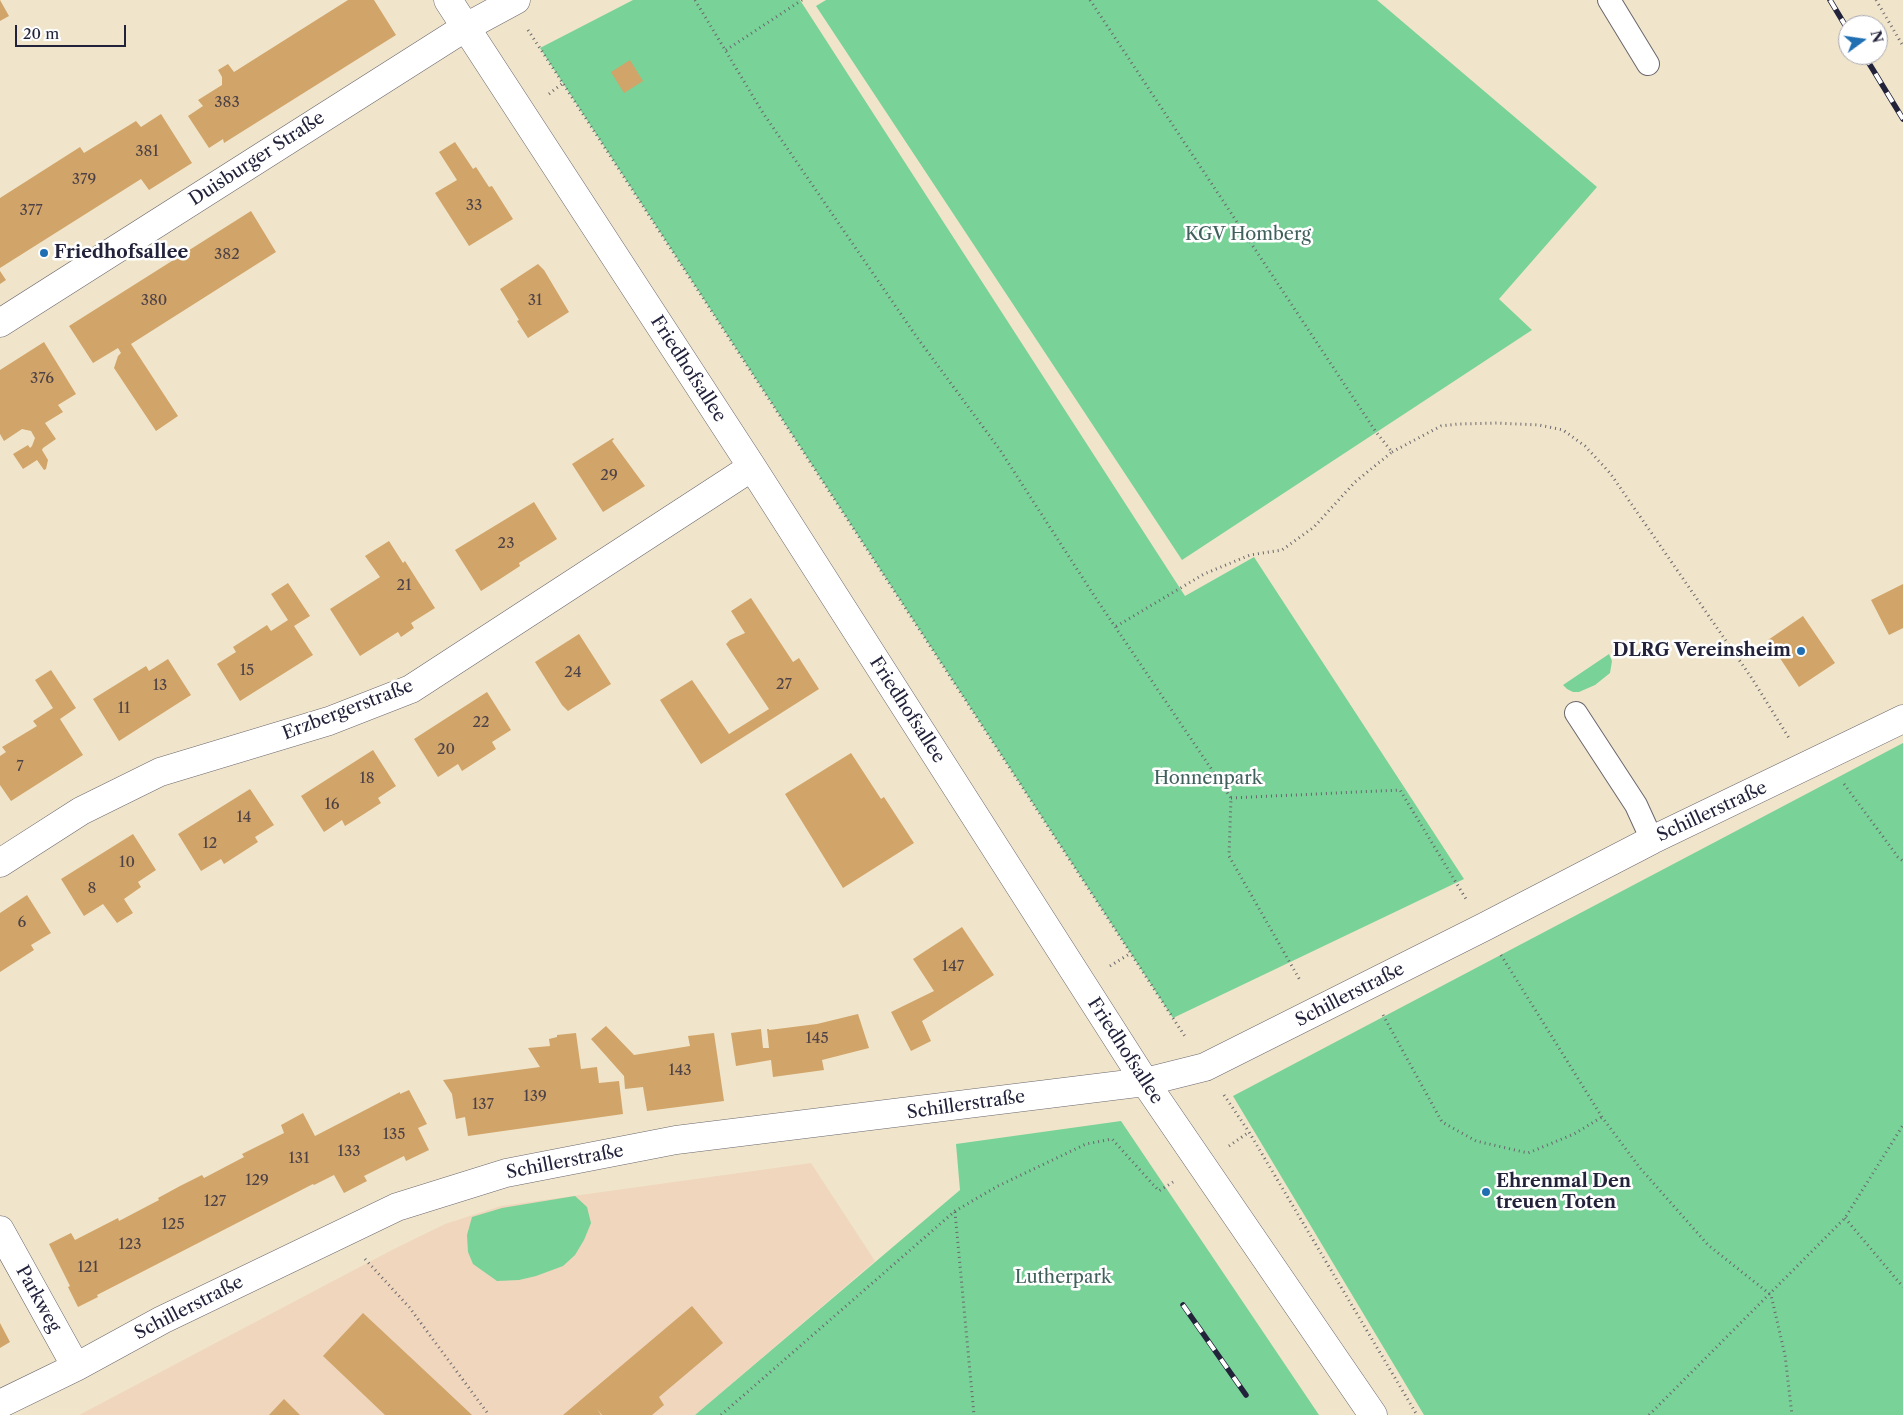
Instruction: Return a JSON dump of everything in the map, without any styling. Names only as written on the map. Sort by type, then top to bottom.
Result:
[{"type":"street","name":"Friedhofsallee","points":[[448,0],[752,467],[1145,1082],[1200,1165],[1373,1415]]},
{"type":"street","name":"Duisburger Straße","points":[[0,323],[466,27],[514,1]]},
{"type":"street","name":"Erzbergerstraße","points":[[0,863],[81,811],[160,772],[329,721],[411,689],[752,467]]},
{"type":"street","name":"Schillerstraße","points":[[0,1404],[76,1368],[162,1320],[397,1207],[506,1173],[657,1144],[1145,1082],[1205,1067],[1484,927],[1652,840],[1903,719]]},
{"type":"street","name":"Parkweg","points":[[0,1230],[76,1368]]},
{"type":"lane","points":[[1609,0],[1648,64]]},
{"type":"lane","points":[[1576,713],[1636,806],[1652,840]]},
{"type":"path","points":[[695,0],[763,112],[916,336],[1000,450],[1115,626],[1231,798],[1229,856],[1318,1011]]},
{"type":"path","points":[[725,50],[802,0]]},
{"type":"path","points":[[1090,0],[1376,432],[1392,452]]},
{"type":"path","points":[[1876,0],[1903,46]]},
{"type":"path","points":[[514,1],[1205,1067],[1250,1132],[1417,1415]]},
{"type":"path","points":[[1115,626],[1204,574],[1250,555],[1282,550],[1314,528],[1356,482],[1392,452],[1441,426],[1480,423],[1539,425],[1563,430],[1585,446],[1610,473],[1753,680],[1789,736],[1813,764],[1860,803],[1898,857],[1903,861]]},
{"type":"path","points":[[1231,798],[1400,790],[1602,1118],[1640,1168],[1708,1245],[1770,1295],[1785,1355],[1792,1415]]},
{"type":"path","points":[[1367,986],[1442,1122],[1476,1141],[1528,1153],[1574,1134],[1602,1118]]},
{"type":"path","points":[[1649,1415],[1846,1218],[1903,1125]]},
{"type":"path","points":[[721,1415],[955,1211],[998,1186],[1086,1144],[1112,1139],[1159,1191],[1200,1165]]},
{"type":"path","points":[[955,1211],[974,1415]]},
{"type":"path","points":[[1846,1218],[1903,1287]]},
{"type":"path","points":[[342,1233],[408,1307],[489,1415]]},
{"type":"shaded area","points":[[811,1163],[875,1261],[695,1415],[79,1415],[445,1224],[501,1206]]},
{"type":"green space","name":"Honnenpark","points":[[633,0],[800,0],[1185,596],[1254,557],[1464,879],[1173,1018],[540,48]]},
{"type":"green space","name":"KGV Homberg","points":[[826,0],[1377,0],[1597,187],[1499,299],[1532,330],[1182,560],[816,6]]},
{"type":"green space","points":[[1609,654],[1612,661],[1610,673],[1595,685],[1579,692],[1573,692],[1563,685]]},
{"type":"green space","points":[[1903,743],[1903,1415],[1424,1415],[1233,1096]]},
{"type":"green space","name":"Lutherpark","points":[[1121,1121],[1319,1415],[695,1415],[960,1190],[956,1144]]},
{"type":"green space","points":[[575,1196],[587,1207],[591,1223],[575,1255],[563,1266],[519,1280],[497,1281],[473,1264],[468,1252],[467,1235],[472,1217],[502,1208]]},
{"type":"building","points":[[0,0],[9,16],[0,21]]},
{"type":"building","points":[[348,0],[374,0],[396,35],[224,143],[223,139],[209,148],[188,116],[203,106],[198,100],[222,85],[222,77],[218,70],[228,64],[234,72]]},
{"type":"building","points":[[630,60],[643,81],[624,93],[611,72]]},
{"type":"building","points":[[161,114],[192,163],[149,190],[141,179],[0,268],[0,198],[80,147],[84,153],[136,121],[141,127]]},
{"type":"building","points":[[455,142],[473,169],[476,167],[489,187],[492,186],[513,219],[469,246],[435,193],[457,180],[439,152]]},
{"type":"building","points":[[251,211],[276,252],[131,344],[178,416],[156,431],[114,368],[121,353],[118,348],[93,363],[69,326]]},
{"type":"building","points":[[538,264],[544,270],[569,312],[528,338],[500,289]]},
{"type":"building","points":[[0,271],[6,280],[0,284]]},
{"type":"building","points":[[44,342],[76,394],[58,405],[63,412],[45,423],[56,439],[42,450],[48,460],[46,469],[44,470],[37,460],[23,469],[13,454],[28,445],[30,448],[35,438],[31,431],[22,429],[4,441],[0,434],[0,370]]},
{"type":"building","points":[[613,438],[612,441],[645,486],[603,512],[572,464]]},
{"type":"building","points":[[534,502],[557,539],[519,563],[520,566],[481,591],[455,550]]},
{"type":"building","points":[[389,541],[403,563],[405,561],[435,608],[411,623],[414,628],[401,637],[398,632],[360,656],[330,609],[380,577],[365,556]]},
{"type":"building","points":[[288,583],[310,616],[294,626],[313,655],[240,701],[217,664],[236,652],[233,647],[267,625],[271,631],[288,620],[271,594]]},
{"type":"building","points":[[1903,584],[1903,628],[1889,635],[1871,600]]},
{"type":"building","points":[[751,598],[793,662],[799,658],[819,689],[701,764],[660,700],[692,680],[729,734],[769,709],[726,644],[745,633],[731,611]]},
{"type":"building","name":"DLRG Vereinsheim","points":[[1803,616],[1835,663],[1799,687],[1768,640]]},
{"type":"building","points":[[579,634],[611,684],[568,711],[562,705],[535,662]]},
{"type":"building","points":[[168,659],[191,695],[119,741],[93,699],[146,666],[149,671]]},
{"type":"building","points":[[51,670],[76,708],[60,719],[83,755],[11,801],[0,785],[0,756],[6,752],[2,747],[37,726],[33,721],[53,708],[35,680]]},
{"type":"building","points":[[487,692],[511,730],[492,742],[496,749],[462,771],[458,764],[438,777],[414,739]]},
{"type":"building","points":[[373,750],[396,786],[378,798],[381,803],[364,814],[345,826],[342,820],[324,832],[301,796]]},
{"type":"building","points":[[851,753],[881,799],[884,797],[914,843],[843,888],[785,794]]},
{"type":"building","points":[[250,789],[274,825],[255,837],[258,842],[224,864],[221,859],[201,871],[178,834]]},
{"type":"building","points":[[133,834],[156,870],[138,882],[141,887],[124,899],[133,913],[117,923],[103,904],[84,916],[61,879]]},
{"type":"building","points":[[27,895],[51,933],[31,945],[34,950],[0,972],[0,913]]},
{"type":"building","points":[[962,927],[994,975],[922,1021],[931,1041],[911,1051],[891,1012],[934,991],[913,959]]},
{"type":"building","points":[[858,1014],[869,1048],[822,1060],[824,1070],[773,1077],[771,1060],[736,1066],[731,1033],[761,1029],[763,1048],[769,1048],[767,1029],[817,1024]]},
{"type":"building","points":[[606,1026],[634,1055],[690,1046],[688,1036],[714,1033],[724,1101],[647,1111],[643,1087],[625,1089],[624,1076],[591,1039]]},
{"type":"building","points":[[576,1033],[581,1069],[597,1067],[599,1083],[619,1081],[623,1114],[468,1136],[465,1117],[456,1119],[452,1094],[443,1080],[540,1067],[528,1048],[550,1046],[549,1039],[557,1037],[557,1035]]},
{"type":"building","points":[[409,1090],[427,1124],[418,1128],[429,1150],[406,1161],[404,1156],[364,1176],[367,1181],[344,1193],[334,1175],[313,1184],[97,1295],[98,1297],[78,1307],[68,1287],[70,1286],[49,1244],[71,1233],[75,1240],[118,1218],[119,1221],[202,1175],[204,1178],[244,1157],[242,1154],[284,1133],[281,1125],[303,1113],[315,1136],[400,1092],[400,1094]]},
{"type":"building","points":[[692,1306],[723,1343],[659,1397],[664,1405],[652,1415],[602,1415],[597,1409],[601,1415],[563,1415]]},
{"type":"building","points":[[363,1313],[472,1415],[385,1415],[323,1356]]},
{"type":"building","points":[[0,1323],[10,1342],[0,1348]]},
{"type":"building","points":[[284,1399],[300,1415],[269,1415]]},
{"type":"railway","points":[[1830,0],[1839,15]]},
{"type":"railway","points":[[1870,65],[1903,119]]},
{"type":"railway","points":[[1183,1305],[1246,1395]]},
{"type":"place","name":"Friedhofsallee","points":[[44,253]]},
{"type":"place","name":"DLRG Vereinsheim","points":[[1801,651]]},
{"type":"place","name":"Ehrenmal Den treuen Toten","points":[[1486,1192]]}]
